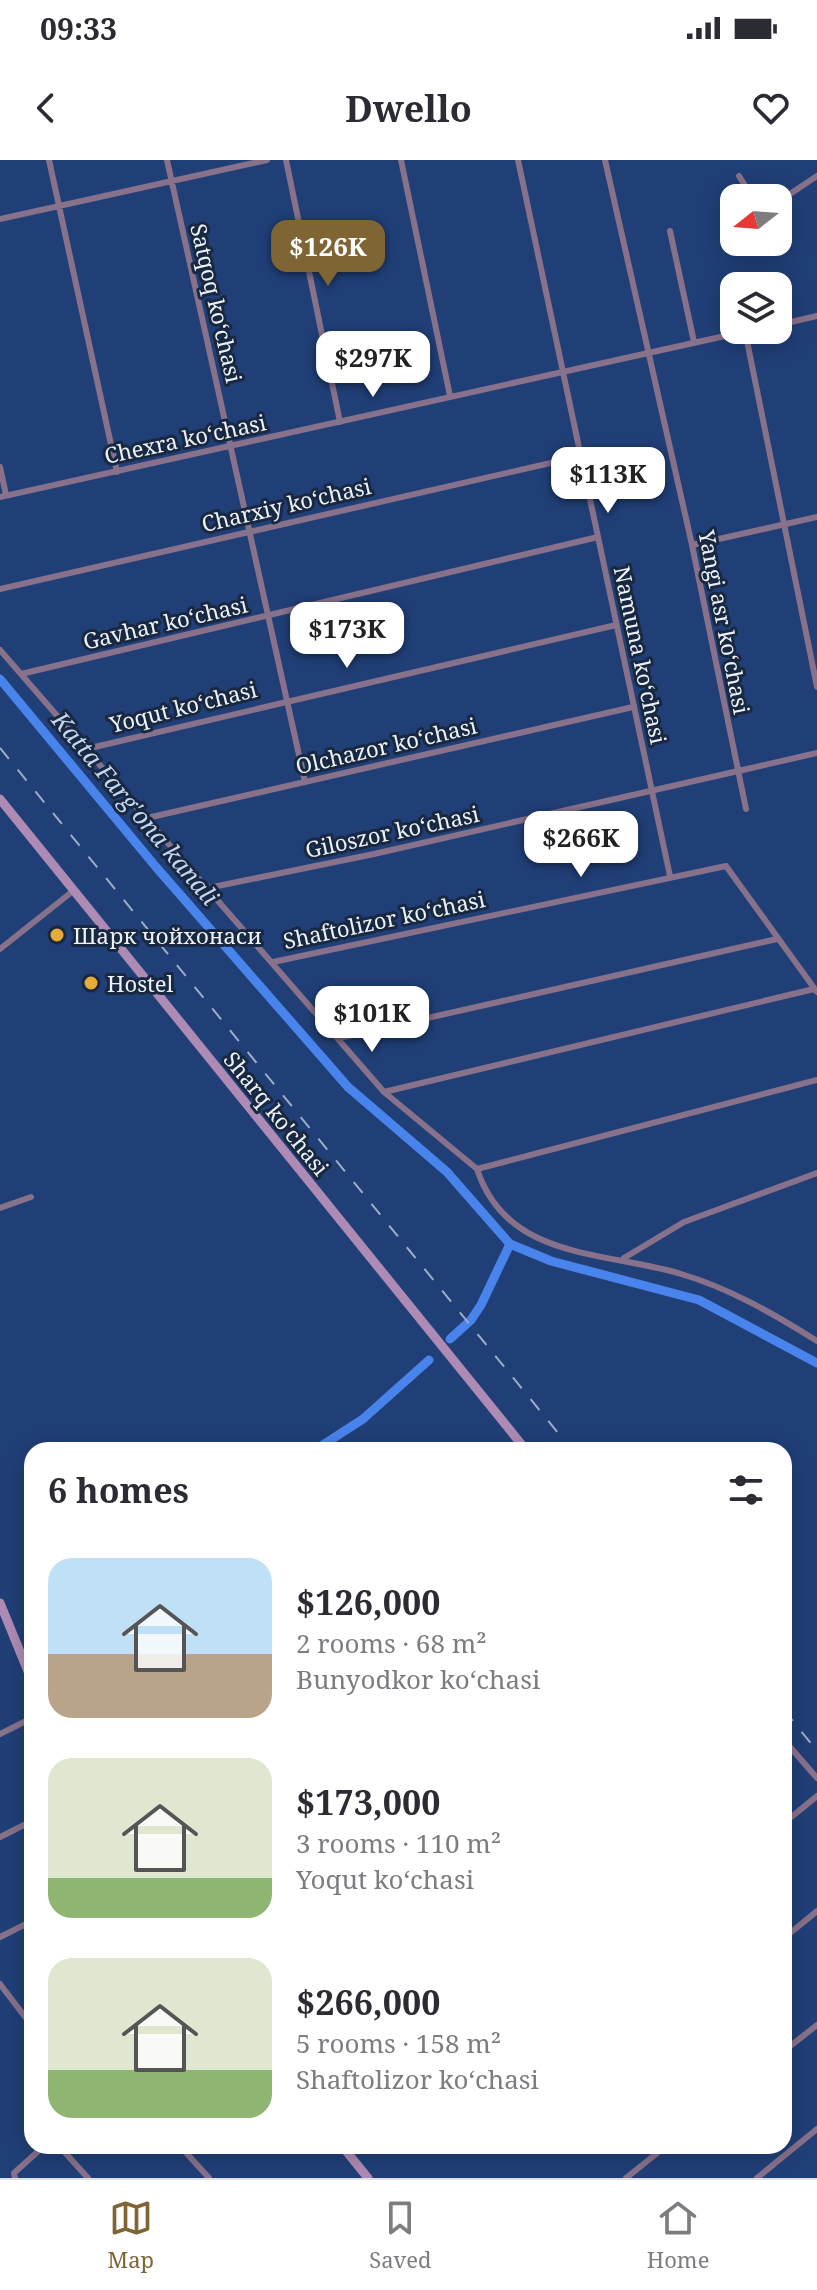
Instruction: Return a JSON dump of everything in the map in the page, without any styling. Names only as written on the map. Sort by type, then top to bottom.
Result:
[{"type":"main road","name":"Sharq ko'chasi","points":[[0,799],[520,1442]]},
{"type":"main road","points":[[0,1603],[24,1661]]},
{"type":"main road","points":[[348,2154],[368,2178]]},
{"type":"street","points":[[49,160],[117,472]]},
{"type":"street","name":"Satqoq koʻchasi","points":[[167,160],[305,782]]},
{"type":"street","points":[[0,219],[267,160]]},
{"type":"street","points":[[286,160],[340,422]]},
{"type":"street","points":[[401,160],[450,396]]},
{"type":"street","name":"Namuna koʻchasi","points":[[518,160],[670,876]]},
{"type":"street","name":"Yangi asr koʻchasi","points":[[605,160],[692,545],[746,809]]},
{"type":"street","points":[[739,176],[744,184]]},
{"type":"street","points":[[792,193],[817,176]]},
{"type":"street","points":[[670,231],[694,342]]},
{"type":"street","points":[[792,322],[817,316]]},
{"type":"street","name":"Chexra koʻchasi","points":[[3,496],[231,448],[562,370],[720,337]]},
{"type":"street","points":[[751,344],[817,687]]},
{"type":"street","name":"Charxiy koʻchasi","points":[[0,589],[581,456]]},
{"type":"street","points":[[0,467],[3,496]]},
{"type":"street","points":[[692,545],[817,517]]},
{"type":"street","name":"Gavhar koʻchasi","points":[[21,674],[598,537]]},
{"type":"street","name":"Yoqut koʻchasi","points":[[86,749],[616,625]]},
{"type":"street","points":[[0,650],[384,1092],[477,1169],[482,1185],[508,1218],[537,1241],[589,1256],[621,1258],[640,1266],[679,1273],[733,1294],[816,1339]]},
{"type":"street","name":"Olchazor koʻchasi","points":[[147,818],[633,707]]},
{"type":"street","name":"Giloszor koʻchasi","points":[[208,888],[653,792],[817,753]]},
{"type":"street","name":"Shaftolizor koʻchasi","points":[[273,962],[726,866],[816,990]]},
{"type":"street","points":[[0,949],[73,891]]},
{"type":"street","points":[[339,1038],[777,939]]},
{"type":"street","points":[[384,1092],[816,990]]},
{"type":"street","points":[[477,1169],[817,1080]]},
{"type":"street","points":[[621,1258],[644,1249],[684,1222],[817,1173]]},
{"type":"street","points":[[0,1208],[31,1197]]},
{"type":"street","points":[[0,1636],[12,1630]]},
{"type":"street","points":[[0,1734],[24,1722]]},
{"type":"street","points":[[792,1749],[817,1778]]},
{"type":"street","points":[[792,1816],[817,1796]]},
{"type":"street","points":[[0,1837],[24,1825]]},
{"type":"street","points":[[792,1931],[817,1911]]},
{"type":"street","points":[[0,1937],[24,1925]]},
{"type":"street","points":[[0,1984],[24,2016]]},
{"type":"street","points":[[792,2045],[817,2025]]},
{"type":"street","points":[[792,2149],[817,2129]]},
{"type":"street","points":[[15,2178],[14,2173],[35,2154]]},
{"type":"street","points":[[66,2154],[88,2178]]},
{"type":"street","points":[[187,2154],[209,2178]]},
{"type":"street","points":[[626,2178],[656,2154]]},
{"type":"street","points":[[757,2178],[786,2154]]},
{"type":"waterway","name":"Katta Farg'ona kanali","points":[[0,679],[156,867],[348,1087],[447,1172],[510,1244],[551,1261],[699,1300],[817,1363]]},
{"type":"waterway","points":[[450,1339],[471,1320],[481,1305],[510,1244]]},
{"type":"waterway","points":[[327,1442],[363,1419],[429,1360]]},
{"type":"railway","points":[[0,748],[565,1442]]},
{"type":"railway","points":[[792,1720],[817,1751]]},
{"type":"place","name":"Шарк чойхонаси","points":[[57,935]]},
{"type":"place","name":"Hostel","points":[[91,983]]}]
